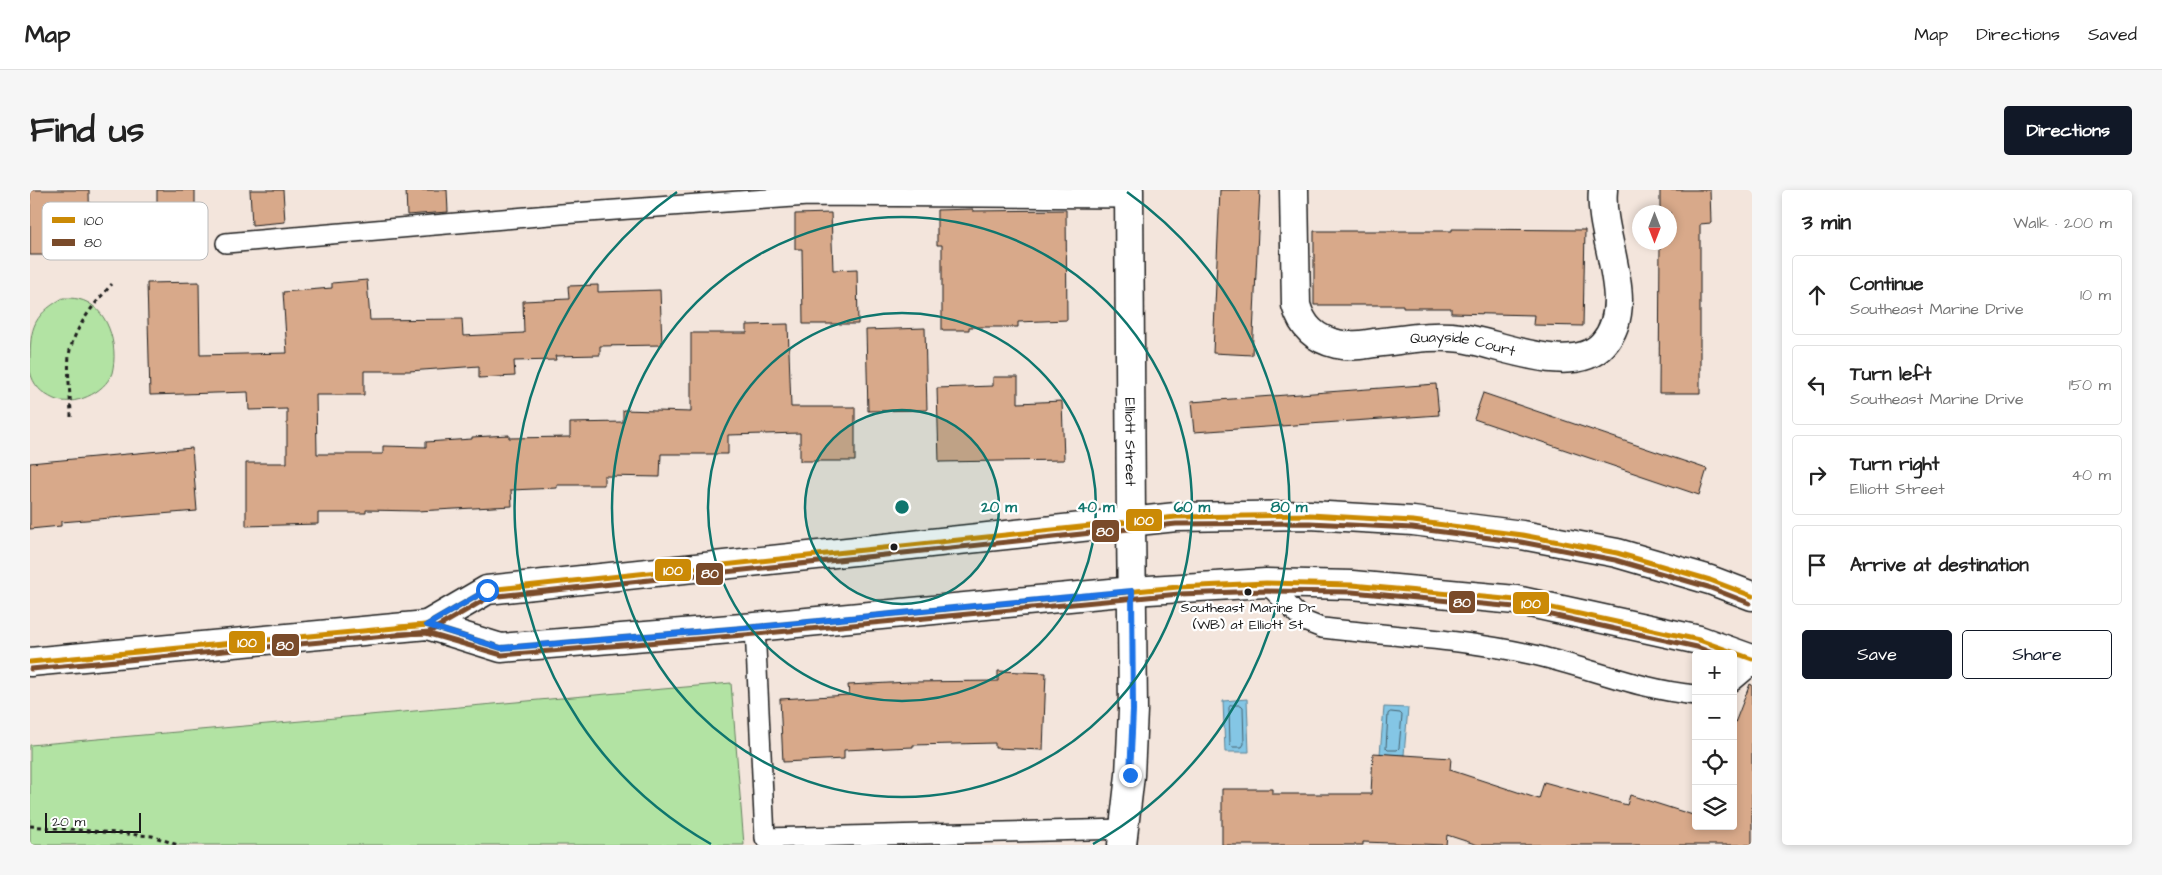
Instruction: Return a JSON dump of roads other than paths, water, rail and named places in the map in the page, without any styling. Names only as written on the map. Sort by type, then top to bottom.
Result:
[{"type":"main road","name":"Quayside Court","points":[[1294,190],[1296,305],[1300,318],[1307,330],[1323,340],[1337,345],[1354,346],[1434,336],[1460,338],[1555,359],[1574,358],[1590,353],[1603,345],[1612,329],[1618,307],[1617,283],[1603,215],[1603,190]]},
{"type":"main road","name":"Elliott Street","points":[[1124,837],[1133,710],[1129,194]]},
{"type":"main road","points":[[427,625],[487,590],[1131,522],[1176,518],[1310,515],[1433,524],[1522,535],[1617,553],[1710,580],[1752,596]]},
{"type":"main road","points":[[30,662],[427,625],[501,648],[755,627],[1132,591],[1266,583],[1352,585],[1516,600],[1699,640],[1752,659]]},
{"type":"lane","points":[[226,243],[561,214],[808,196],[1129,194]]},
{"type":"lane","points":[[1266,583],[1304,621],[1322,628],[1441,640],[1530,654],[1667,692],[1692,695]]},
{"type":"lane","points":[[755,627],[763,842],[1124,837]]},
{"type":"lane","points":[[1737,678],[1752,665]]},
{"type":"water","points":[[1247,699],[1249,752],[1225,752],[1223,701]]},
{"type":"water","points":[[1384,707],[1408,708],[1404,755],[1380,754]]},
{"type":"place","name":"Southeast Marine Dr (WB) at Elliott St","points":[[1248,592]]}]
